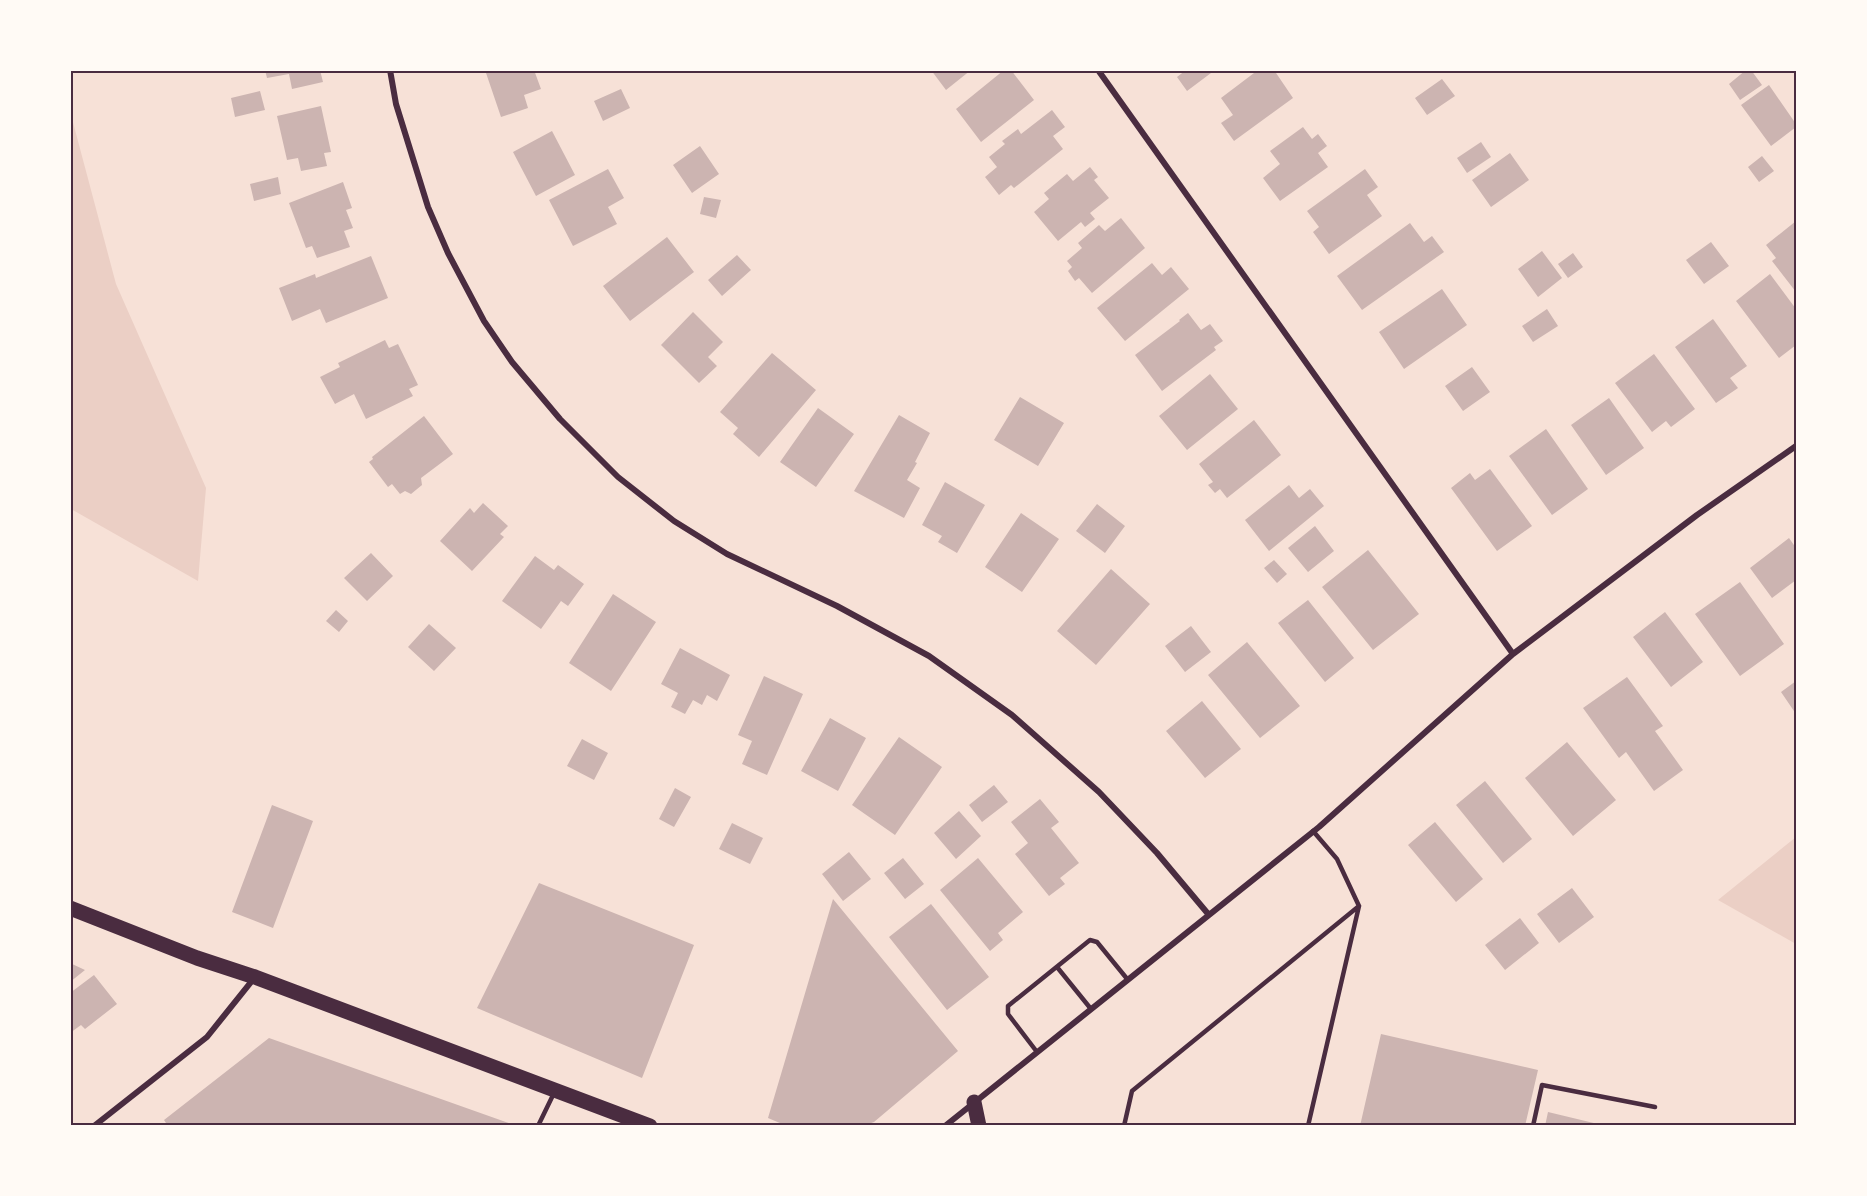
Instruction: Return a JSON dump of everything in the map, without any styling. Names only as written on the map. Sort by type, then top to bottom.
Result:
[{"type":"main road","points":[[70,908],[197,958],[255,977],[650,1125]]},
{"type":"main road","points":[[974,1102],[979,1125]]},
{"type":"street","points":[[390,70],[396,104],[425,195],[448,254],[484,321],[513,362],[560,419],[618,477],[674,521],[727,554],[837,606],[929,656],[1012,715],[1099,792],[1157,853],[1209,915]]},
{"type":"street","points":[[1098,70],[1514,654]]},
{"type":"street","points":[[945,1125],[1313,831],[1514,654],[1697,515],[1797,446]]},
{"type":"street","points":[[94,1125],[207,1037],[255,977]]},
{"type":"lane","points":[[1308,1125],[1359,906],[1337,859],[1313,831]]},
{"type":"lane","points":[[1124,1125],[1132,1092],[1359,906]]},
{"type":"lane","points":[[1037,1052],[1008,1014],[1008,1006],[1090,940],[1097,942],[1128,980]]},
{"type":"lane","points":[[1057,967],[1091,1009]]},
{"type":"lane","points":[[1533,1125],[1542,1085],[1655,1107]]},
{"type":"lane","points":[[538,1125],[555,1090]]},
{"type":"shaded area","points":[[70,111],[116,284],[206,488],[198,581],[71,509]]},
{"type":"shaded area","points":[[1796,837],[1796,944],[1718,900]]},
{"type":"building","points":[[265,70],[320,70],[323,82],[292,89],[289,74],[267,78]]},
{"type":"building","points":[[485,70],[534,70],[541,89],[524,95],[528,108],[501,117]]},
{"type":"building","points":[[931,70],[971,70],[946,90]]},
{"type":"building","points":[[1004,70],[1011,70],[1034,100],[981,142],[956,109]]},
{"type":"building","points":[[1186,70],[1215,70],[1187,91],[1177,77]]},
{"type":"building","points":[[1258,70],[1274,70],[1293,98],[1234,141],[1221,123],[1233,115],[1221,98]]},
{"type":"building","points":[[1746,70],[1751,70],[1762,85],[1740,100],[1729,84]]},
{"type":"building","points":[[1442,79],[1455,96],[1427,115],[1415,98]]},
{"type":"building","points":[[1769,85],[1796,124],[1796,127],[1771,146],[1741,105]]},
{"type":"building","points":[[621,89],[630,108],[603,121],[594,101]]},
{"type":"building","points":[[260,91],[265,110],[235,117],[231,98]]},
{"type":"building","points":[[321,106],[331,152],[324,153],[327,166],[301,171],[298,158],[287,160],[277,116]]},
{"type":"building","points":[[1052,110],[1065,127],[1053,136],[1063,149],[1014,188],[1011,185],[999,195],[985,177],[997,167],[989,157],[1005,144],[1002,141],[1018,129],[1021,134]]},
{"type":"building","points":[[1303,127],[1312,139],[1318,134],[1327,146],[1318,153],[1328,167],[1280,201],[1263,178],[1280,164],[1270,151]]},
{"type":"building","points":[[552,131],[575,175],[536,196],[513,152]]},
{"type":"building","points":[[1481,142],[1491,157],[1467,173],[1457,158]]},
{"type":"building","points":[[700,146],[719,174],[692,193],[673,165]]},
{"type":"building","points":[[1510,153],[1529,180],[1491,207],[1472,180]]},
{"type":"building","points":[[1762,156],[1774,171],[1759,182],[1748,167]]},
{"type":"building","points":[[1090,167],[1098,177],[1094,180],[1109,198],[1090,213],[1095,219],[1085,227],[1081,222],[1058,241],[1034,212],[1049,199],[1044,193],[1067,174],[1073,181]]},
{"type":"building","points":[[608,169],[624,198],[608,207],[617,224],[573,246],[549,200]]},
{"type":"building","points":[[1365,169],[1378,187],[1367,195],[1382,216],[1329,254],[1313,232],[1319,227],[1307,211]]},
{"type":"building","points":[[278,177],[281,194],[254,201],[250,184]]},
{"type":"building","points":[[343,182],[352,208],[346,210],[353,228],[344,231],[350,247],[317,258],[312,246],[306,248],[289,203]]},
{"type":"building","points":[[704,197],[721,200],[716,218],[700,214]]},
{"type":"building","points":[[1121,218],[1145,248],[1092,293],[1079,278],[1075,281],[1068,271],[1072,267],[1067,261],[1082,248],[1078,243],[1099,225],[1105,231]]},
{"type":"building","points":[[1796,221],[1796,292],[1772,261],[1776,258],[1766,245]]},
{"type":"building","points":[[1410,223],[1424,242],[1432,236],[1444,252],[1362,310],[1337,276]]},
{"type":"building","points":[[667,237],[694,272],[630,321],[603,286]]},
{"type":"building","points":[[1711,242],[1729,266],[1704,284],[1686,260]]},
{"type":"building","points":[[1542,251],[1562,278],[1538,297],[1518,269]]},
{"type":"building","points":[[1573,253],[1583,267],[1568,278],[1558,264]]},
{"type":"building","points":[[737,255],[751,270],[722,296],[708,280]]},
{"type":"building","points":[[371,256],[388,298],[326,323],[320,309],[292,321],[279,288],[315,274],[316,278]]},
{"type":"building","points":[[1152,263],[1162,275],[1171,267],[1189,289],[1125,341],[1097,308]]},
{"type":"building","points":[[1770,274],[1796,309],[1796,345],[1779,358],[1736,301]]},
{"type":"building","points":[[1442,289],[1467,325],[1404,369],[1379,332]]},
{"type":"building","points":[[1547,309],[1558,326],[1533,342],[1522,326]]},
{"type":"building","points":[[693,312],[723,342],[708,357],[717,366],[699,383],[661,345]]},
{"type":"building","points":[[1188,313],[1201,330],[1210,324],[1223,341],[1214,347],[1216,350],[1162,391],[1135,355]]},
{"type":"building","points":[[1713,319],[1747,366],[1730,378],[1738,388],[1716,403],[1675,347]]},
{"type":"building","points":[[385,340],[389,348],[398,344],[418,385],[409,389],[413,396],[366,419],[354,394],[335,404],[320,377],[340,367],[338,363]]},
{"type":"building","points":[[772,353],[816,390],[759,457],[733,434],[738,428],[720,412]]},
{"type":"building","points":[[1654,354],[1695,409],[1671,427],[1666,421],[1652,432],[1615,383]]},
{"type":"building","points":[[1472,367],[1490,392],[1463,411],[1445,386]]},
{"type":"building","points":[[1210,374],[1238,409],[1187,450],[1159,416]]},
{"type":"building","points":[[1020,397],[1064,423],[1038,466],[994,440]]},
{"type":"building","points":[[1609,398],[1644,448],[1606,475],[1571,425]]},
{"type":"building","points":[[818,408],[854,434],[816,487],[780,462]]},
{"type":"building","points":[[899,415],[930,433],[907,480],[920,488],[904,518],[854,491]]},
{"type":"building","points":[[424,416],[453,454],[421,478],[422,485],[411,494],[405,491],[400,494],[392,484],[388,487],[369,462],[373,459],[372,457]]},
{"type":"building","points":[[1254,420],[1281,455],[1227,498],[1220,489],[1215,493],[1208,485],[1213,482],[1199,464]]},
{"type":"building","points":[[1546,429],[1588,489],[1552,515],[1509,456]]},
{"type":"building","points":[[1490,469],[1532,526],[1497,551],[1451,488],[1470,473],[1475,480]]},
{"type":"building","points":[[945,482],[985,505],[957,553],[938,542],[942,536],[922,525]]},
{"type":"building","points":[[1289,485],[1299,498],[1310,489],[1324,506],[1269,551],[1245,520]]},
{"type":"building","points":[[483,503],[508,526],[500,534],[504,537],[472,571],[440,541],[470,508],[474,513]]},
{"type":"building","points":[[1097,504],[1125,526],[1105,553],[1076,531]]},
{"type":"building","points":[[1021,513],[1059,539],[1022,592],[985,567]]},
{"type":"building","points":[[1315,526],[1334,551],[1308,572],[1288,548]]},
{"type":"building","points":[[1789,538],[1796,548],[1796,580],[1772,598],[1750,568]]},
{"type":"building","points":[[1368,550],[1419,614],[1373,650],[1322,587]]},
{"type":"building","points":[[371,553],[393,576],[367,601],[344,578]]},
{"type":"building","points":[[535,556],[554,570],[558,565],[584,584],[568,606],[561,601],[541,629],[502,601]]},
{"type":"building","points":[[1274,560],[1287,574],[1277,583],[1264,568]]},
{"type":"building","points":[[1111,569],[1150,604],[1096,665],[1057,631]]},
{"type":"building","points":[[1740,582],[1784,644],[1740,676],[1695,614]]},
{"type":"building","points":[[613,594],[656,622],[611,691],[569,663]]},
{"type":"building","points":[[1308,600],[1354,658],[1325,682],[1278,623]]},
{"type":"building","points":[[336,610],[348,621],[339,632],[326,621]]},
{"type":"building","points":[[1665,612],[1703,662],[1671,687],[1633,637]]},
{"type":"building","points":[[429,624],[456,648],[434,671],[408,647]]},
{"type":"building","points":[[1191,626],[1211,652],[1185,672],[1165,646]]},
{"type":"building","points":[[1247,642],[1300,706],[1260,738],[1208,675]]},
{"type":"building","points":[[680,648],[730,675],[717,701],[707,695],[702,705],[693,700],[685,714],[671,707],[678,693],[661,684]]},
{"type":"building","points":[[764,676],[803,694],[767,775],[742,764],[752,741],[738,735]]},
{"type":"building","points":[[1627,677],[1663,726],[1655,731],[1683,770],[1654,791],[1626,752],[1619,758],[1583,708]]},
{"type":"building","points":[[1796,681],[1796,714],[1781,692]]},
{"type":"building","points":[[1202,701],[1241,749],[1205,778],[1166,731]]},
{"type":"building","points":[[830,718],[866,738],[838,791],[801,771]]},
{"type":"building","points":[[899,737],[942,767],[895,835],[852,805]]},
{"type":"building","points":[[582,739],[608,753],[594,780],[567,766]]},
{"type":"building","points":[[1567,742],[1616,800],[1573,836],[1525,778]]},
{"type":"building","points":[[1485,781],[1532,839],[1503,863],[1456,805]]},
{"type":"building","points":[[994,785],[1008,802],[982,822],[969,805]]},
{"type":"building","points":[[675,788],[691,797],[674,827],[659,819]]},
{"type":"building","points":[[1040,799],[1059,822],[1051,828],[1079,863],[1060,878],[1065,884],[1049,896],[1015,854],[1028,843],[1011,822]]},
{"type":"building","points":[[272,805],[313,821],[273,928],[232,912]]},
{"type":"building","points":[[959,811],[981,836],[956,859],[934,833]]},
{"type":"building","points":[[1435,822],[1483,879],[1456,902],[1408,845]]},
{"type":"building","points":[[732,823],[763,838],[750,864],[719,849]]},
{"type":"building","points":[[849,852],[871,879],[843,901],[822,874]]},
{"type":"building","points":[[903,858],[924,884],[905,899],[884,873]]},
{"type":"building","points":[[978,858],[1023,912],[998,933],[1003,940],[990,951],[940,890]]},
{"type":"building","points":[[539,883],[694,945],[642,1078],[477,1008]]},
{"type":"building","points":[[1572,888],[1594,917],[1559,943],[1537,914]]},
{"type":"building","points":[[833,899],[958,1051],[874,1122],[863,1126],[787,1126],[768,1118]]},
{"type":"building","points":[[931,904],[989,977],[947,1010],[889,937]]},
{"type":"building","points":[[1520,918],[1539,943],[1505,970],[1485,945]]},
{"type":"building","points":[[70,963],[85,970],[70,982]]},
{"type":"building","points":[[94,975],[117,1004],[85,1029],[81,1025],[70,1033],[70,993]]},
{"type":"building","points":[[1381,1034],[1538,1070],[1525,1126],[1360,1126]]},
{"type":"building","points":[[269,1038],[514,1126],[168,1126],[164,1120]]},
{"type":"building","points":[[1548,1112],[1602,1125],[1602,1126],[1545,1126]]}]
